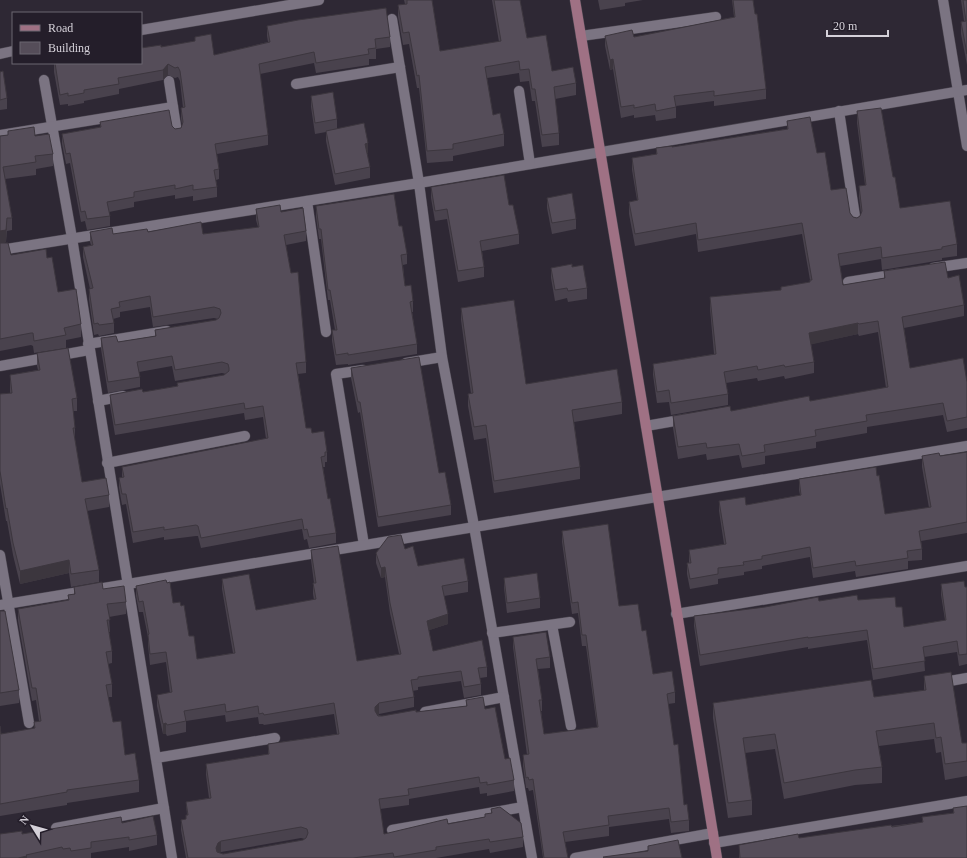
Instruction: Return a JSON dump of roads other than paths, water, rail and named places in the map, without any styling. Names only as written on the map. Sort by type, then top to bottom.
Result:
[{"type":"street","points":[[142,30],[319,0]]},
{"type":"street","points":[[575,0],[716,858]]},
{"type":"street","points":[[943,0],[963,90],[967,146]]},
{"type":"street","points":[[581,36],[716,17]]},
{"type":"street","points":[[392,19],[419,183],[442,357],[474,526],[532,858]]},
{"type":"street","points":[[0,54],[12,51]]},
{"type":"street","points":[[296,84],[400,67]]},
{"type":"street","points":[[44,80],[72,238],[107,463],[172,858]]},
{"type":"street","points":[[169,81],[177,133]]},
{"type":"street","points":[[0,250],[419,183],[963,90]]},
{"type":"street","points":[[519,91],[530,164]]},
{"type":"street","points":[[0,135],[173,107]]},
{"type":"street","points":[[839,111],[856,222]]},
{"type":"street","points":[[307,201],[326,332]]},
{"type":"street","points":[[922,270],[967,263]]},
{"type":"street","points":[[848,282],[907,272]]},
{"type":"street","points":[[0,366],[178,330]]},
{"type":"street","points":[[396,364],[442,357]]},
{"type":"street","points":[[364,544],[336,374],[374,368]]},
{"type":"street","points":[[98,401],[137,394]]},
{"type":"street","points":[[646,426],[700,417]]},
{"type":"street","points":[[107,463],[245,436]]},
{"type":"street","points":[[4,604],[967,446]]},
{"type":"street","points":[[0,555],[4,604],[29,723]]},
{"type":"street","points":[[676,614],[967,566]]},
{"type":"street","points":[[492,633],[570,622]]},
{"type":"street","points":[[552,624],[571,726]]},
{"type":"street","points":[[926,685],[967,678]]},
{"type":"street","points":[[412,714],[504,697]]},
{"type":"street","points":[[156,758],[275,738]]},
{"type":"street","points":[[575,858],[967,801]]},
{"type":"street","points":[[392,830],[523,807]]},
{"type":"street","points":[[56,828],[164,808]]}]
